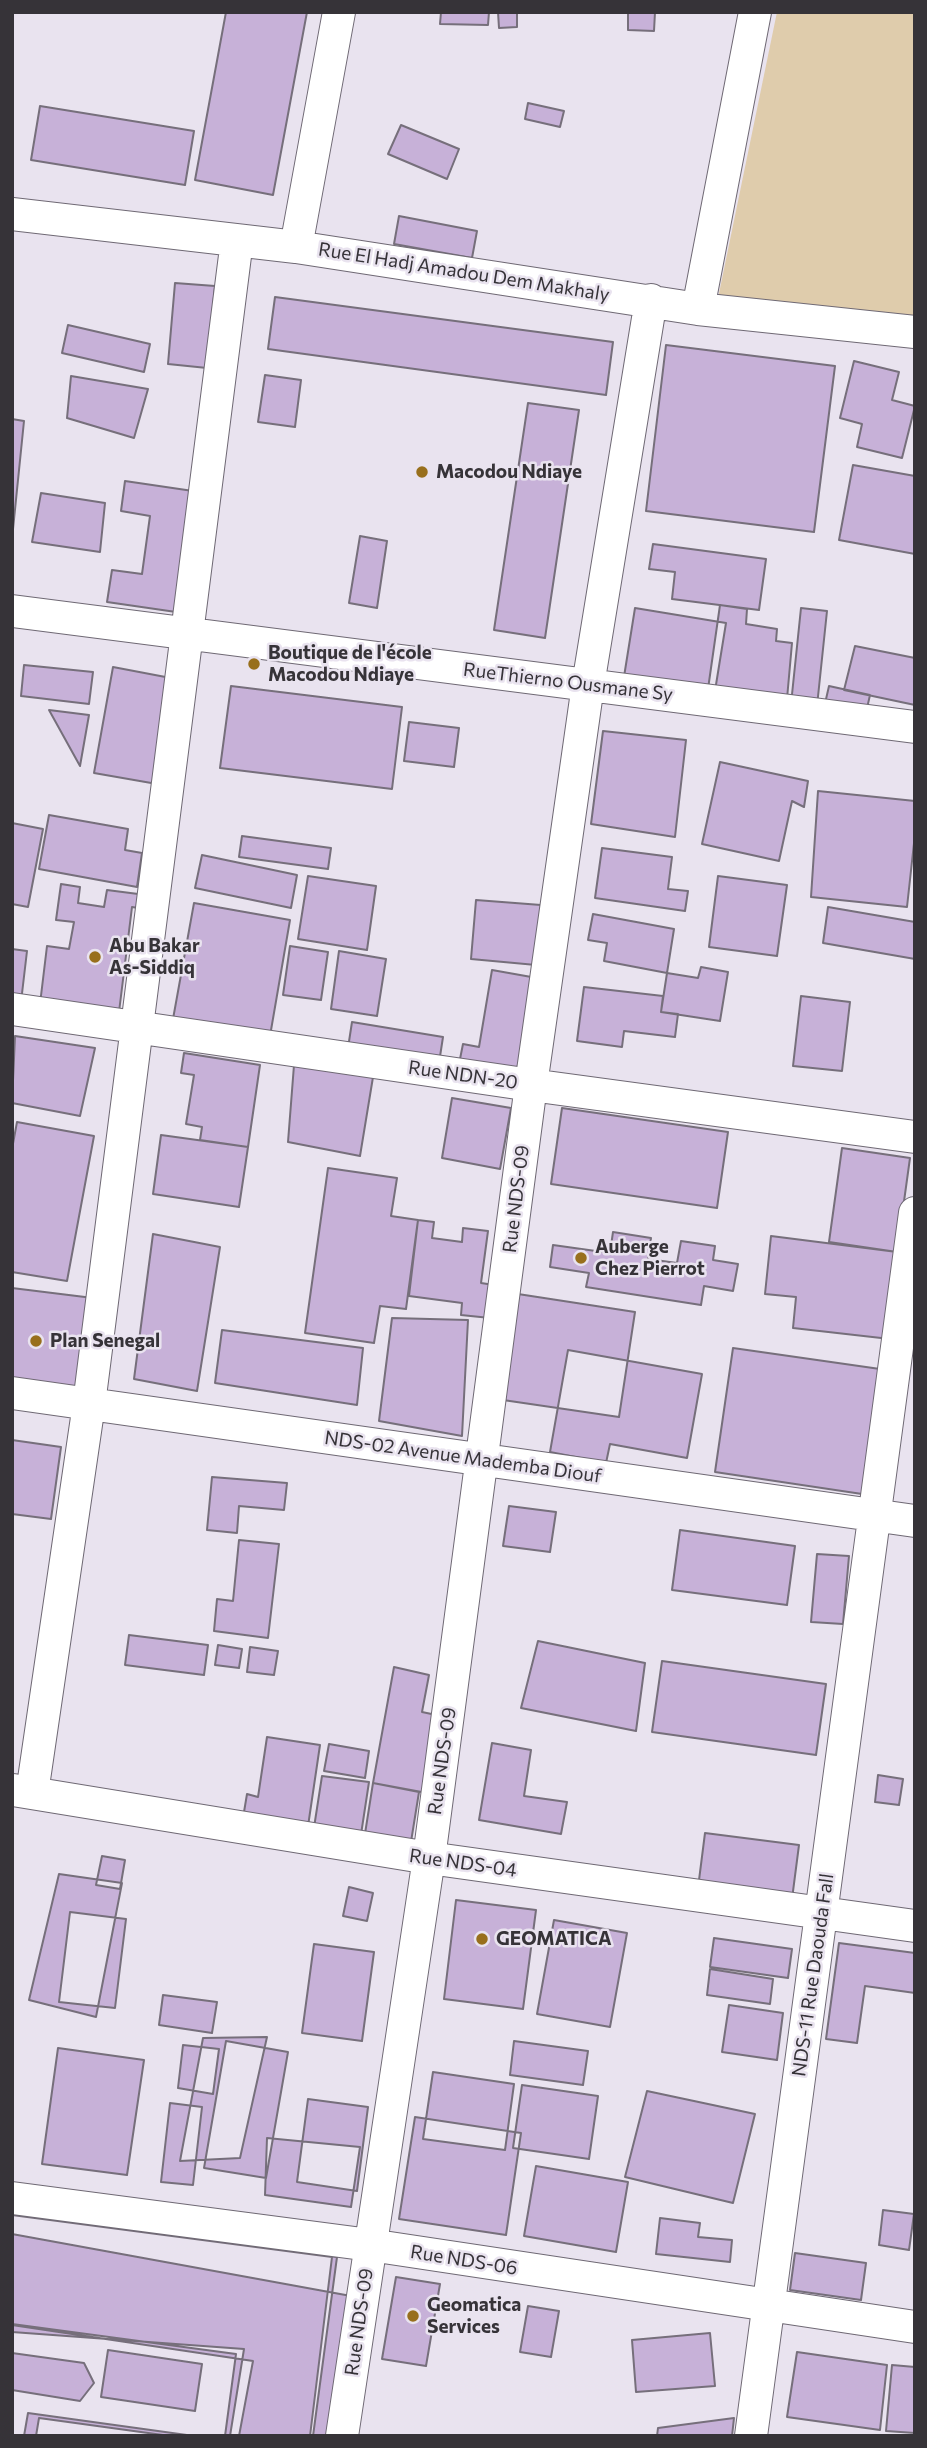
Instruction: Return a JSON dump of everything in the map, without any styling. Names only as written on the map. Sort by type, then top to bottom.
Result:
[{"type":"street","points":[[296,247],[339,12]]},
{"type":"street","points":[[698,309],[755,12]]},
{"type":"street","name":"Rue El Hadj Amadou Dem Makhaly","points":[[12,214],[296,247],[698,309],[915,332]]},
{"type":"street","points":[[22,1791],[89,1404],[237,240]]},
{"type":"street","name":"Rue NDS-09","points":[[342,2436],[429,1858],[484,1460],[531,1085],[588,685],[651,300]]},
{"type":"street","name":"RueThierno Ousmane Sy","points":[[12,611],[187,636],[915,727]]},
{"type":"street","name":"Rue NDN-20","points":[[12,1009],[531,1085],[915,1137]]},
{"type":"street","name":"NDS-11 Rue Daouda Fall","points":[[751,2436],[915,1213]]},
{"type":"street","name":"NDS-02 Avenue Mademba Diouf","points":[[12,1393],[915,1521]]},
{"type":"street","name":"Rue NDS-04","points":[[22,1791],[429,1858],[915,1926]]},
{"type":"street","name":"Rue NDS-06","points":[[12,2198],[370,2245],[915,2327]]},
{"type":"shaded area","points":[[777,12],[915,12],[915,327],[717,303]]},
{"type":"building","points":[[226,12],[307,12],[273,195],[195,180]]},
{"type":"building","points":[[441,12],[489,12],[488,25],[440,24]]},
{"type":"building","points":[[498,12],[517,12],[517,27],[499,28]]},
{"type":"building","points":[[628,12],[655,12],[654,31],[628,30]]},
{"type":"building","points":[[528,103],[564,111],[560,127],[525,119]]},
{"type":"building","points":[[40,106],[194,131],[185,185],[31,160]]},
{"type":"building","points":[[401,125],[459,149],[447,179],[388,154]]},
{"type":"building","points":[[399,216],[477,231],[472,258],[394,244]]},
{"type":"building","points":[[175,283],[215,286],[207,368],[168,364]]},
{"type":"building","points":[[275,297],[613,342],[606,395],[268,349]]},
{"type":"building","points":[[68,325],[150,344],[144,372],[62,353]]},
{"type":"building","points":[[666,345],[835,366],[814,532],[646,511]]},
{"type":"building","points":[[854,361],[899,372],[892,400],[915,406],[902,458],[857,447],[862,424],[840,418]]},
{"type":"building","points":[[265,375],[301,380],[295,427],[258,422]]},
{"type":"building","points":[[71,376],[148,389],[134,438],[67,418]]},
{"type":"building","points":[[528,403],[579,410],[545,638],[494,630]]},
{"type":"building","points":[[12,419],[24,421],[12,539]]},
{"type":"building","points":[[853,465],[915,476],[915,554],[839,540]]},
{"type":"building","points":[[125,481],[193,491],[176,612],[107,602],[112,570],[142,574],[150,516],[121,511]]},
{"type":"building","points":[[41,493],[105,503],[100,552],[32,542]]},
{"type":"building","points":[[360,536],[387,541],[377,608],[349,603]]},
{"type":"building","points":[[653,544],[766,559],[759,610],[672,599],[675,572],[649,569]]},
{"type":"building","points":[[720,605],[747,609],[746,624],[777,629],[776,641],[792,643],[786,710],[707,696]]},
{"type":"building","points":[[635,608],[726,623],[714,697],[623,683]]},
{"type":"building","points":[[801,608],[827,611],[817,706],[791,704]]},
{"type":"building","points":[[855,646],[915,658],[915,705],[844,690]]},
{"type":"building","points":[[24,665],[93,672],[89,704],[21,696]]},
{"type":"building","points":[[113,667],[176,679],[157,784],[94,773]]},
{"type":"building","points":[[231,686],[402,707],[392,789],[220,768]]},
{"type":"building","points":[[829,686],[870,695],[865,717],[824,708]]},
{"type":"building","points":[[49,710],[89,715],[80,766]]},
{"type":"building","points":[[409,722],[459,728],[454,767],[404,761]]},
{"type":"building","points":[[603,731],[686,740],[675,837],[591,824]]},
{"type":"building","points":[[720,762],[808,781],[804,807],[792,801],[779,861],[702,844]]},
{"type":"building","points":[[818,791],[915,801],[915,834],[907,907],[811,897]]},
{"type":"building","points":[[49,815],[128,829],[125,850],[142,853],[137,887],[39,869]]},
{"type":"building","points":[[12,823],[43,829],[28,907],[12,904]]},
{"type":"building","points":[[242,836],[331,848],[328,869],[239,857]]},
{"type":"building","points":[[602,848],[672,857],[668,889],[688,891],[685,911],[595,898]]},
{"type":"building","points":[[202,855],[297,875],[291,908],[195,888]]},
{"type":"building","points":[[308,876],[376,886],[367,950],[298,939]]},
{"type":"building","points":[[718,876],[787,885],[777,956],[709,947]]},
{"type":"building","points":[[61,884],[80,887],[78,903],[104,907],[107,890],[146,895],[144,909],[132,907],[119,1012],[40,1004],[47,946],[69,949],[74,922],[56,920]]},
{"type":"building","points":[[476,900],[541,905],[536,965],[471,959]]},
{"type":"building","points":[[194,903],[290,920],[270,1036],[173,1019]]},
{"type":"building","points":[[828,907],[915,922],[915,959],[823,943]]},
{"type":"building","points":[[593,914],[674,929],[667,973],[604,961],[607,943],[588,940]]},
{"type":"building","points":[[290,946],[328,952],[321,1000],[283,995]]},
{"type":"building","points":[[12,949],[27,951],[21,1002],[12,1000]]},
{"type":"building","points":[[339,951],[386,959],[377,1016],[331,1009]]},
{"type":"building","points":[[701,967],[728,972],[720,1021],[661,1012],[667,973],[698,978]]},
{"type":"building","points":[[492,970],[537,978],[521,1080],[458,1069],[463,1044],[479,1047]]},
{"type":"building","points":[[584,987],[663,996],[661,1012],[678,1014],[675,1037],[624,1031],[622,1047],[577,1041]]},
{"type":"building","points":[[801,996],[850,1002],[842,1071],[793,1066]]},
{"type":"building","points":[[352,1022],[443,1037],[439,1063],[348,1048]]},
{"type":"building","points":[[15,1036],[95,1048],[80,1116],[12,1103]]},
{"type":"building","points":[[184,1053],[260,1065],[248,1147],[200,1140],[202,1127],[186,1124],[194,1075],[181,1073]]},
{"type":"building","points":[[294,1065],[374,1071],[360,1156],[288,1142]]},
{"type":"building","points":[[452,1098],[511,1108],[500,1169],[442,1158]]},
{"type":"building","points":[[562,1108],[728,1132],[717,1208],[551,1184]]},
{"type":"building","points":[[17,1122],[94,1136],[67,1281],[12,1272],[12,1149]]},
{"type":"building","points":[[161,1135],[248,1147],[239,1207],[153,1194]]},
{"type":"building","points":[[842,1148],[910,1158],[897,1252],[829,1242]]},
{"type":"building","points":[[328,1168],[397,1178],[391,1216],[418,1220],[406,1309],[380,1306],[374,1343],[305,1333]]},
{"type":"building","points":[[418,1220],[434,1222],[432,1238],[462,1242],[463,1228],[488,1231],[481,1283],[494,1285],[490,1318],[461,1315],[462,1303],[409,1296]]},
{"type":"building","points":[[613,1232],[651,1238],[648,1259],[677,1263],[681,1241],[715,1246],[713,1260],[738,1264],[733,1291],[704,1286],[701,1305],[586,1287],[589,1273],[550,1267],[553,1245],[610,1253]]},
{"type":"building","points":[[153,1234],[220,1247],[197,1391],[134,1379]]},
{"type":"building","points":[[771,1236],[897,1252],[890,1339],[793,1328],[796,1297],[765,1294]]},
{"type":"building","points":[[12,1288],[93,1298],[79,1402],[12,1393]]},
{"type":"building","points":[[518,1294],[635,1312],[619,1417],[503,1400]]},
{"type":"building","points":[[392,1318],[468,1320],[462,1436],[379,1421]]},
{"type":"building","points":[[222,1330],[363,1348],[357,1405],[215,1383]]},
{"type":"building","points":[[733,1348],[880,1369],[862,1494],[715,1472]]},
{"type":"building","points":[[568,1350],[702,1374],[687,1458],[610,1444],[606,1463],[550,1452]]},
{"type":"building","points":[[12,1440],[61,1447],[51,1519],[12,1514]]},
{"type":"building","points":[[212,1477],[287,1483],[284,1510],[239,1506],[237,1533],[207,1530]]},
{"type":"building","points":[[509,1506],[556,1512],[550,1552],[503,1546]]},
{"type":"building","points":[[680,1530],[795,1546],[787,1605],[672,1590]]},
{"type":"building","points":[[239,1540],[279,1544],[268,1638],[214,1631],[217,1599],[233,1601]]},
{"type":"building","points":[[817,1554],[849,1556],[843,1624],[811,1622]]},
{"type":"building","points":[[129,1635],[208,1645],[204,1675],[125,1665]]},
{"type":"building","points":[[538,1641],[645,1663],[636,1731],[521,1708]]},
{"type":"building","points":[[218,1645],[242,1649],[239,1668],[215,1665]]},
{"type":"building","points":[[250,1647],[278,1651],[274,1675],[247,1672]]},
{"type":"building","points":[[662,1661],[826,1684],[816,1755],[652,1732]]},
{"type":"building","points":[[394,1667],[429,1675],[422,1712],[441,1716],[427,1793],[373,1783]]},
{"type":"building","points":[[267,1737],[320,1745],[307,1833],[242,1824],[247,1794],[258,1797]]},
{"type":"building","points":[[492,1743],[531,1750],[524,1796],[567,1802],[561,1834],[479,1820]]},
{"type":"building","points":[[329,1744],[369,1751],[365,1778],[324,1771]]},
{"type":"building","points":[[878,1775],[903,1779],[899,1805],[875,1802]]},
{"type":"building","points":[[322,1776],[369,1782],[360,1841],[313,1834]]},
{"type":"building","points":[[373,1783],[419,1792],[410,1848],[364,1840]]},
{"type":"building","points":[[705,1833],[799,1845],[792,1899],[698,1888]]},
{"type":"building","points":[[102,1856],[125,1860],[120,1889],[96,1885]]},
{"type":"building","points":[[59,1874],[122,1883],[96,2017],[29,2000]]},
{"type":"building","points":[[349,1887],[373,1893],[367,1921],[343,1916]]},
{"type":"building","points":[[456,1900],[536,1910],[523,2009],[444,1999]]},
{"type":"building","points":[[70,1912],[126,1919],[115,2008],[59,2002]]},
{"type":"building","points":[[554,1920],[627,1933],[610,2027],[537,2014]]},
{"type":"building","points":[[714,1938],[792,1949],[788,1978],[710,1967]]},
{"type":"building","points":[[839,1943],[915,1953],[915,1993],[865,1986],[857,2043],[826,2039]]},
{"type":"building","points":[[314,1944],[374,1952],[362,2041],[302,2033]]},
{"type":"building","points":[[710,1969],[773,1979],[770,2004],[707,1995]]},
{"type":"building","points":[[163,1995],[217,2002],[212,2033],[159,2025]]},
{"type":"building","points":[[729,2005],[783,2013],[777,2060],[722,2052]]},
{"type":"building","points":[[267,2037],[240,2158],[180,2161],[203,2038]]},
{"type":"building","points":[[226,2041],[288,2052],[266,2178],[204,2168]]},
{"type":"building","points":[[514,2041],[588,2051],[583,2085],[510,2075]]},
{"type":"building","points":[[183,2045],[219,2049],[213,2094],[178,2088]]},
{"type":"building","points":[[58,2048],[144,2060],[127,2175],[42,2164]]},
{"type":"building","points":[[433,2072],[514,2084],[505,2150],[423,2139]]},
{"type":"building","points":[[522,2085],[598,2096],[589,2159],[513,2148]]},
{"type":"building","points":[[647,2091],[755,2114],[733,2203],[625,2177]]},
{"type":"building","points":[[308,2099],[368,2107],[357,2191],[297,2182]]},
{"type":"building","points":[[170,2103],[202,2107],[193,2185],[161,2182]]},
{"type":"building","points":[[415,2117],[521,2133],[506,2235],[399,2219]]},
{"type":"building","points":[[267,2138],[360,2147],[351,2207],[265,2195]]},
{"type":"building","points":[[536,2166],[628,2182],[616,2252],[524,2236]]},
{"type":"building","points":[[883,2210],[914,2214],[909,2250],[879,2245]]},
{"type":"building","points":[[12,2213],[337,2257],[313,2436],[225,2436],[236,2354],[12,2324]]},
{"type":"building","points":[[12,2215],[332,2257],[310,2436],[230,2436],[244,2349],[12,2332]]},
{"type":"building","points":[[660,2218],[700,2223],[698,2237],[732,2240],[730,2262],[656,2254]]},
{"type":"building","points":[[12,2234],[351,2296],[332,2436],[239,2436],[253,2361],[12,2325]]},
{"type":"building","points":[[795,2253],[866,2263],[861,2300],[790,2290]]},
{"type":"building","points":[[396,2277],[440,2284],[426,2366],[382,2359]]},
{"type":"building","points":[[528,2306],[559,2311],[551,2357],[520,2352]]},
{"type":"building","points":[[710,2333],[715,2386],[636,2392],[632,2340]]},
{"type":"building","points":[[108,2350],[202,2364],[195,2411],[101,2397]]},
{"type":"building","points":[[797,2352],[887,2365],[880,2430],[787,2417]]},
{"type":"building","points":[[12,2353],[84,2363],[94,2383],[80,2401],[12,2390]]},
{"type":"building","points":[[892,2365],[915,2367],[915,2433],[886,2431]]},
{"type":"building","points":[[28,2413],[194,2436],[24,2436]]},
{"type":"building","points":[[39,2418],[170,2436],[36,2436]]},
{"type":"building","points":[[734,2418],[732,2436],[657,2436],[658,2428]]},
{"type":"place","name":"Macodou Ndiaye","points":[[422,472]]},
{"type":"place","name":"Boutique de l'école Macodou Ndiaye","points":[[254,664]]},
{"type":"place","name":"Abu Bakar As-Siddiq","points":[[95,957]]},
{"type":"place","name":"Auberge Chez Pierrot","points":[[581,1258]]},
{"type":"place","name":"Plan Senegal","points":[[36,1341]]},
{"type":"place","name":"GEOMATICA","points":[[482,1939]]},
{"type":"place","name":"Geomatica Services","points":[[413,2316]]}]
